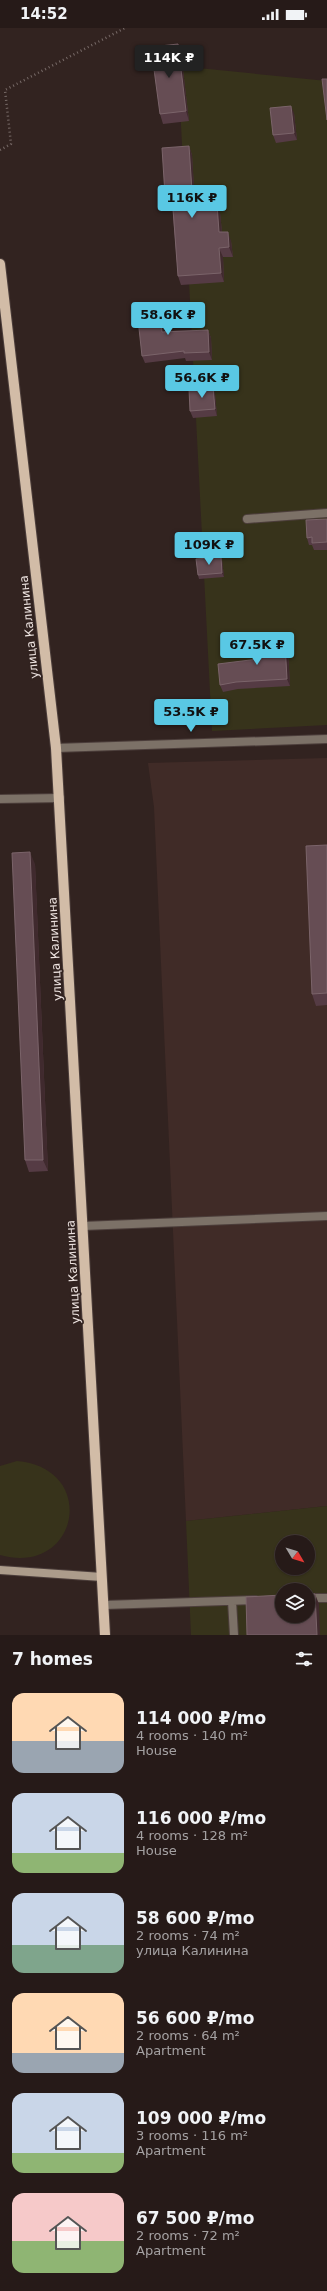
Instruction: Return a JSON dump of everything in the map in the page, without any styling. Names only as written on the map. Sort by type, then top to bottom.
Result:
[{"type":"main road","name":"улица Калинина","points":[[0,264],[56,748],[60,798],[105,1635]]},
{"type":"street","points":[[247,519],[327,513]]},
{"type":"street","points":[[56,748],[327,739]]},
{"type":"street","points":[[0,799],[60,798]]},
{"type":"street","points":[[83,1226],[327,1216]]},
{"type":"street","points":[[0,1570],[102,1577]]},
{"type":"street","points":[[315,1598],[327,1598]]},
{"type":"street","points":[[104,1605],[260,1600]]},
{"type":"street","points":[[232,1601],[234,1635]]},
{"type":"path","points":[[0,150],[11,144],[5,90],[125,28]]},
{"type":"shaded area","points":[[178,66],[327,81],[327,725],[212,731]]},
{"type":"shaded area","points":[[327,758],[327,1506],[186,1521],[154,807],[148,763]]},
{"type":"shaded area","points":[[17,1461],[43,1468],[60,1482],[68,1500],[69,1519],[62,1537],[48,1551],[27,1558],[0,1555],[0,1466]]},
{"type":"shaded area","points":[[327,1506],[327,1635],[191,1635],[186,1521]]},
{"type":"building","points":[[178,44],[186,111],[160,114],[151,47]]},
{"type":"building","points":[[322,79],[327,79],[327,120]]},
{"type":"building","points":[[291,106],[294,133],[273,135],[270,108]]},
{"type":"building","points":[[189,146],[193,206],[217,204],[219,232],[228,232],[229,247],[219,248],[221,273],[178,276],[172,195],[165,195],[162,148]]},
{"type":"building","points":[[159,307],[162,332],[208,330],[209,352],[184,353],[184,351],[142,356],[137,310]]},
{"type":"building","points":[[213,387],[215,409],[190,411],[189,389]]},
{"type":"building","points":[[327,519],[327,542],[312,543],[312,537],[307,538],[306,520]]},
{"type":"building","points":[[221,557],[222,573],[198,575],[196,559]]},
{"type":"building","points":[[285,643],[287,679],[236,682],[220,685],[218,664],[258,659],[257,645]]},
{"type":"building","points":[[327,845],[327,993],[312,994],[306,846]]},
{"type":"building","points":[[30,852],[43,1160],[25,1160],[12,853]]},
{"type":"building","points":[[315,1594],[317,1635],[247,1635],[246,1597],[275,1595],[275,1623],[315,1623]]}]
